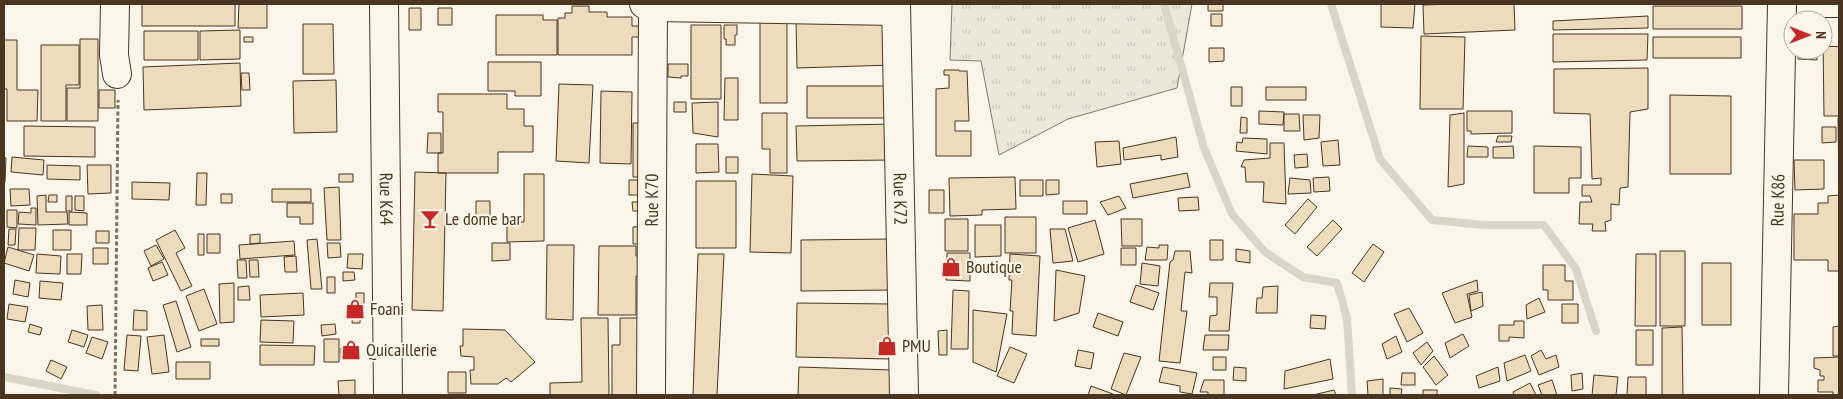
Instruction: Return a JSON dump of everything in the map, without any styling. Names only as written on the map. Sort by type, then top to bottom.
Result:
[{"type":"street","points":[[114,4],[114,55],[117,74]]},
{"type":"street","name":"Rue K64","points":[[384,4],[388,395]]},
{"type":"street","points":[[650,5],[896,8]]},
{"type":"street","name":"Rue K70","points":[[650,5],[651,395]]},
{"type":"street","name":"Rue K72","points":[[896,8],[904,395]]},
{"type":"street","name":"Rue K86","points":[[1774,395],[1786,60]]},
{"type":"path","points":[[115,395],[119,119],[117,74]]},
{"type":"green space","points":[[952,4],[1192,4],[1177,88],[1068,119],[999,155],[981,61],[950,60]]},
{"type":"building","points":[[142,4],[235,4],[235,26],[142,26]]},
{"type":"building","points":[[239,4],[267,4],[267,28],[238,28]]},
{"type":"building","points":[[1208,4],[1223,4],[1223,11],[1208,11]]},
{"type":"building","points":[[1381,4],[1415,4],[1413,28],[1381,27]]},
{"type":"building","points":[[1514,4],[1515,30],[1424,34],[1423,5]]},
{"type":"building","points":[[572,6],[589,6],[589,12],[607,12],[607,17],[632,17],[632,26],[641,26],[641,37],[632,37],[632,55],[558,55],[558,18],[565,18],[565,13],[572,13]]},
{"type":"building","points":[[1653,6],[1742,6],[1742,29],[1653,29]]},
{"type":"building","points":[[409,8],[421,8],[421,30],[409,30]]},
{"type":"building","points":[[438,8],[452,8],[452,25],[438,25]]},
{"type":"building","points":[[1211,14],[1222,14],[1222,26],[1211,26]]},
{"type":"building","points":[[496,15],[543,15],[543,20],[557,20],[557,55],[496,55]]},
{"type":"building","points":[[1648,16],[1648,28],[1553,30],[1553,21]]},
{"type":"building","points":[[891,17],[893,65],[797,68],[796,21]]},
{"type":"building","points":[[760,22],[787,22],[787,103],[760,103]]},
{"type":"building","points":[[303,24],[333,24],[334,74],[303,74]]},
{"type":"building","points":[[691,25],[721,25],[721,99],[691,99]]},
{"type":"building","points":[[724,25],[737,25],[735,45],[726,45]]},
{"type":"building","points":[[240,30],[240,59],[200,60],[200,31]]},
{"type":"building","points":[[144,31],[198,31],[198,60],[144,60]]},
{"type":"building","points":[[1553,34],[1648,34],[1647,60],[1553,62]]},
{"type":"building","points":[[1421,36],[1465,37],[1463,109],[1420,109]]},
{"type":"building","points":[[244,37],[253,37],[253,42],[244,42]]},
{"type":"building","points":[[1653,37],[1741,37],[1741,58],[1653,58]]},
{"type":"building","points":[[1839,37],[1839,116],[1824,116],[1823,60],[1833,60],[1833,38]]},
{"type":"building","points":[[80,39],[98,39],[98,121],[67,121],[67,88],[80,88]]},
{"type":"building","points":[[4,40],[17,40],[17,90],[38,90],[37,121],[7,121],[7,89],[4,89]]},
{"type":"building","points":[[41,45],[79,45],[79,85],[66,85],[66,121],[41,121]]},
{"type":"building","points":[[1209,48],[1224,48],[1224,61],[1209,62]]},
{"type":"building","points":[[488,62],[541,62],[541,96],[515,96],[515,91],[488,91]]},
{"type":"building","points":[[240,63],[241,106],[144,110],[143,67]]},
{"type":"building","points":[[668,64],[688,64],[688,76],[681,76],[681,78],[668,77]]},
{"type":"building","points":[[1648,68],[1648,109],[1630,112],[1628,187],[1620,188],[1619,205],[1611,204],[1611,220],[1605,222],[1606,231],[1592,231],[1593,224],[1579,224],[1580,202],[1592,202],[1590,196],[1582,196],[1582,185],[1601,185],[1601,178],[1592,179],[1590,114],[1554,113],[1554,69]]},
{"type":"building","points":[[944,70],[967,71],[969,121],[955,121],[955,131],[971,131],[971,156],[936,156],[936,89],[949,88],[949,75],[944,75]]},
{"type":"building","points":[[241,73],[249,73],[250,90],[242,90]]},
{"type":"building","points":[[725,78],[738,78],[738,120],[724,120]]},
{"type":"building","points":[[336,80],[337,132],[294,133],[293,81]]},
{"type":"building","points":[[559,84],[593,85],[589,163],[556,161]]},
{"type":"building","points":[[807,86],[892,86],[892,118],[807,118]]},
{"type":"building","points":[[1231,87],[1242,87],[1242,106],[1231,106]]},
{"type":"building","points":[[1266,87],[1306,87],[1306,100],[1266,100]]},
{"type":"building","points":[[99,90],[115,90],[115,108],[99,108]]},
{"type":"building","points":[[601,91],[632,92],[631,164],[600,163]]},
{"type":"building","points":[[438,94],[507,94],[507,109],[524,109],[524,126],[533,126],[533,152],[498,152],[498,173],[438,173],[438,153],[443,153],[443,112],[438,112]]},
{"type":"building","points":[[1670,95],[1731,96],[1731,174],[1670,174]]},
{"type":"building","points":[[674,102],[686,102],[686,112],[674,112]]},
{"type":"building","points":[[718,102],[718,137],[693,133],[692,103]]},
{"type":"building","points":[[1259,111],[1284,112],[1283,125],[1259,124]]},
{"type":"building","points":[[1467,111],[1512,111],[1512,133],[1471,134],[1471,131],[1467,131]]},
{"type":"building","points":[[762,113],[787,113],[787,173],[770,173],[770,149],[762,149]]},
{"type":"building","points":[[1464,113],[1464,184],[1448,187],[1450,115]]},
{"type":"building","points":[[1284,114],[1299,114],[1300,131],[1284,131]]},
{"type":"building","points":[[1303,115],[1320,115],[1319,138],[1304,140]]},
{"type":"building","points":[[1241,117],[1247,118],[1247,133],[1240,133]]},
{"type":"building","points":[[1838,118],[1839,118],[1839,194]]},
{"type":"building","points":[[633,123],[648,123],[648,177],[633,177]]},
{"type":"building","points":[[893,124],[893,160],[797,161],[796,126]]},
{"type":"building","points":[[24,126],[95,127],[95,157],[24,156]]},
{"type":"building","points":[[1822,127],[1836,127],[1836,142],[1822,143]]},
{"type":"building","points":[[428,133],[441,133],[441,153],[427,153]]},
{"type":"building","points":[[1498,136],[1512,136],[1511,142],[1496,142]]},
{"type":"building","points":[[1176,137],[1178,157],[1161,160],[1161,155],[1124,160],[1123,148]]},
{"type":"building","points":[[1243,138],[1267,139],[1267,154],[1236,151],[1237,142],[1242,143]]},
{"type":"building","points":[[1338,140],[1340,165],[1323,166],[1321,142]]},
{"type":"building","points":[[1119,141],[1121,164],[1097,167],[1095,142]]},
{"type":"building","points":[[1270,143],[1284,143],[1286,204],[1263,202],[1264,182],[1246,182],[1245,167],[1241,167],[1244,160],[1270,158]]},
{"type":"building","points":[[696,144],[718,144],[719,172],[696,173]]},
{"type":"building","points":[[1468,146],[1488,147],[1488,157],[1467,157]]},
{"type":"building","points":[[1513,146],[1514,158],[1493,158],[1493,147]]},
{"type":"building","points":[[1534,146],[1581,147],[1581,178],[1569,178],[1569,193],[1534,193]]},
{"type":"building","points":[[1307,154],[1308,167],[1295,168],[1294,155]]},
{"type":"building","points":[[4,157],[6,158],[5,182],[4,182]]},
{"type":"building","points":[[12,157],[44,160],[43,175],[11,172]]},
{"type":"building","points":[[726,157],[738,157],[738,173],[726,173]]},
{"type":"building","points":[[1794,160],[1824,160],[1824,189],[1795,190]]},
{"type":"building","points":[[47,165],[80,166],[80,180],[47,179]]},
{"type":"building","points":[[87,165],[111,165],[111,193],[88,194]]},
{"type":"building","points":[[415,172],[446,173],[443,311],[412,310]]},
{"type":"building","points":[[197,173],[207,173],[206,205],[196,205]]},
{"type":"building","points":[[1187,173],[1190,187],[1133,198],[1130,184]]},
{"type":"building","points":[[339,174],[353,174],[353,182],[339,182]]},
{"type":"building","points":[[524,174],[544,174],[544,241],[507,242],[507,222],[524,222]]},
{"type":"building","points":[[752,174],[793,176],[791,253],[750,252]]},
{"type":"building","points":[[1015,177],[1016,209],[982,210],[982,215],[950,216],[949,178]]},
{"type":"building","points":[[1329,177],[1330,191],[1314,192],[1313,178]]},
{"type":"building","points":[[1290,178],[1310,180],[1311,193],[1288,194]]},
{"type":"building","points":[[629,180],[642,180],[642,195],[629,195]]},
{"type":"building","points":[[1020,180],[1043,180],[1043,196],[1020,196]]},
{"type":"building","points":[[1046,180],[1059,180],[1059,194],[1046,195]]},
{"type":"building","points":[[696,181],[736,181],[736,248],[696,248]]},
{"type":"building","points":[[132,182],[170,183],[169,200],[132,199]]},
{"type":"building","points":[[339,187],[341,240],[327,240],[324,188]]},
{"type":"building","points":[[10,189],[29,189],[30,205],[11,206]]},
{"type":"building","points":[[272,189],[311,189],[311,202],[272,202]]},
{"type":"building","points":[[929,190],[944,190],[944,213],[929,213]]},
{"type":"building","points":[[221,194],[232,194],[232,203],[221,203]]},
{"type":"building","points":[[46,195],[46,212],[67,212],[68,224],[38,225],[37,196]]},
{"type":"building","points":[[49,195],[57,195],[57,202],[48,202]]},
{"type":"building","points":[[1839,195],[1839,271],[1828,271],[1828,260],[1794,260],[1794,214],[1818,214],[1818,203],[1828,203],[1828,196]]},
{"type":"building","points":[[66,196],[72,196],[72,211],[66,211]]},
{"type":"building","points":[[75,196],[84,196],[84,211],[75,210]]},
{"type":"building","points":[[1119,196],[1126,208],[1108,215],[1100,202]]},
{"type":"building","points":[[1198,197],[1199,210],[1179,211],[1178,198]]},
{"type":"building","points":[[1308,199],[1317,207],[1295,234],[1285,225]]},
{"type":"building","points":[[476,201],[490,201],[490,223],[476,223]]},
{"type":"building","points":[[1063,201],[1087,201],[1087,214],[1063,214]]},
{"type":"building","points":[[632,202],[643,202],[643,211],[633,211]]},
{"type":"building","points":[[287,203],[313,203],[313,224],[300,224],[300,217],[287,217]]},
{"type":"building","points":[[31,208],[36,208],[36,225],[18,224],[19,212],[31,213]]},
{"type":"building","points":[[7,210],[17,210],[17,228],[7,227]]},
{"type":"building","points":[[69,212],[87,213],[87,225],[69,225]]},
{"type":"building","points":[[1005,217],[1036,217],[1036,253],[1005,253]]},
{"type":"building","points":[[945,219],[968,219],[968,251],[945,251]]},
{"type":"building","points":[[1121,219],[1142,219],[1142,246],[1122,246]]},
{"type":"building","points":[[1095,220],[1104,254],[1078,262],[1068,228]]},
{"type":"building","points":[[1333,220],[1342,229],[1317,256],[1307,247]]},
{"type":"building","points":[[975,225],[1001,225],[1001,256],[975,257]]},
{"type":"building","points":[[645,226],[646,244],[633,244],[633,227]]},
{"type":"building","points":[[19,228],[36,228],[35,250],[18,250]]},
{"type":"building","points":[[9,229],[16,229],[15,245],[8,245]]},
{"type":"building","points":[[1050,229],[1065,229],[1073,261],[1053,263]]},
{"type":"building","points":[[53,230],[71,230],[71,250],[53,250]]},
{"type":"building","points":[[175,230],[185,248],[176,253],[192,286],[181,291],[156,240]]},
{"type":"building","points":[[96,231],[109,231],[109,243],[96,243]]},
{"type":"building","points":[[198,234],[204,234],[204,255],[198,255]]},
{"type":"building","points":[[207,234],[220,234],[220,253],[207,253]]},
{"type":"building","points":[[260,234],[260,243],[250,244],[250,235]]},
{"type":"building","points":[[317,239],[322,289],[311,289],[307,240]]},
{"type":"building","points":[[890,239],[890,290],[801,291],[801,240]]},
{"type":"building","points":[[1210,240],[1223,240],[1223,260],[1210,260]]},
{"type":"building","points":[[294,241],[295,255],[240,259],[239,245]]},
{"type":"building","points":[[327,243],[340,243],[341,257],[328,258]]},
{"type":"building","points":[[492,243],[510,243],[510,260],[492,261]]},
{"type":"building","points":[[1373,244],[1384,252],[1364,282],[1352,273]]},
{"type":"building","points":[[156,245],[164,259],[151,266],[144,251]]},
{"type":"building","points":[[547,245],[574,245],[573,320],[546,319]]},
{"type":"building","points":[[1159,245],[1168,245],[1167,260],[1145,260],[1147,247],[1159,248]]},
{"type":"building","points":[[599,246],[636,246],[636,256],[645,256],[645,276],[636,276],[636,315],[598,315]]},
{"type":"building","points":[[8,247],[34,255],[29,271],[4,263]]},
{"type":"building","points":[[93,248],[108,248],[108,264],[93,264]]},
{"type":"building","points":[[1121,248],[1136,248],[1136,265],[1121,265]]},
{"type":"building","points":[[1236,249],[1250,251],[1250,263],[1236,261]]},
{"type":"building","points":[[1175,251],[1190,251],[1192,273],[1185,272],[1181,311],[1187,311],[1180,363],[1159,361],[1170,262],[1173,260]]},
{"type":"building","points":[[1660,251],[1685,251],[1685,326],[1660,326]]},
{"type":"building","points":[[947,253],[970,253],[970,281],[946,280]]},
{"type":"building","points":[[37,254],[61,256],[60,274],[36,273]]},
{"type":"building","points":[[67,254],[82,254],[81,274],[67,274]]},
{"type":"building","points":[[348,254],[363,254],[362,269],[347,268]]},
{"type":"building","points":[[698,254],[724,254],[717,395],[693,395]]},
{"type":"building","points":[[1010,254],[1040,256],[1036,336],[1012,334],[1013,311],[1010,311],[1012,280],[1009,280]]},
{"type":"building","points":[[1636,254],[1656,254],[1656,326],[1635,326]]},
{"type":"building","points":[[296,256],[297,272],[285,272],[284,257]]},
{"type":"building","points":[[237,260],[246,260],[247,278],[238,278]]},
{"type":"building","points":[[249,260],[258,260],[259,277],[250,277]]},
{"type":"building","points":[[162,262],[168,275],[153,281],[148,268]]},
{"type":"building","points":[[1142,263],[1160,266],[1158,286],[1140,284]]},
{"type":"building","points":[[1702,263],[1731,263],[1731,325],[1702,325]]},
{"type":"building","points":[[1543,265],[1565,265],[1565,281],[1573,281],[1573,300],[1548,300],[1548,290],[1543,290]]},
{"type":"building","points":[[1056,270],[1085,276],[1079,313],[1054,321]]},
{"type":"building","points":[[343,272],[354,272],[355,280],[343,281]]},
{"type":"building","points":[[327,277],[335,277],[335,293],[327,293]]},
{"type":"building","points":[[15,280],[30,283],[28,297],[13,294]]},
{"type":"building","points":[[1477,280],[1478,291],[1467,294],[1472,317],[1455,323],[1442,293]]},
{"type":"building","points":[[40,281],[63,283],[61,300],[39,298]]},
{"type":"building","points":[[234,283],[234,322],[220,323],[219,284]]},
{"type":"building","points":[[1210,283],[1233,283],[1229,331],[1209,331],[1210,316],[1217,315],[1217,297],[1209,297]]},
{"type":"building","points":[[1136,285],[1159,293],[1153,310],[1130,302]]},
{"type":"building","points":[[249,286],[250,300],[238,300],[238,287]]},
{"type":"building","points":[[1278,286],[1277,313],[1256,313],[1257,298],[1262,298],[1263,287]]},
{"type":"building","points":[[204,289],[217,324],[199,331],[186,296]]},
{"type":"building","points":[[953,290],[969,291],[968,349],[951,349]]},
{"type":"building","points":[[1482,292],[1483,306],[1471,311],[1469,295]]},
{"type":"building","points":[[303,293],[304,315],[261,317],[260,295]]},
{"type":"building","points":[[356,293],[364,293],[364,304],[356,303]]},
{"type":"building","points":[[1539,298],[1545,312],[1527,319],[1526,305]]},
{"type":"building","points":[[176,301],[191,347],[177,352],[163,305]]},
{"type":"building","points":[[797,303],[892,304],[891,359],[796,357]]},
{"type":"building","points":[[9,304],[28,307],[25,322],[7,319]]},
{"type":"building","points":[[1562,304],[1578,304],[1578,323],[1562,323]]},
{"type":"building","points":[[102,305],[103,330],[88,330],[87,306]]},
{"type":"building","points":[[353,306],[361,306],[360,323],[352,323]]},
{"type":"building","points":[[1409,308],[1423,333],[1407,342],[1394,314]]},
{"type":"building","points":[[134,310],[147,311],[147,330],[133,330]]},
{"type":"building","points":[[973,310],[1007,314],[996,372],[973,362]]},
{"type":"building","points":[[1098,313],[1123,322],[1118,336],[1093,327]]},
{"type":"building","points":[[1311,315],[1326,316],[1325,329],[1310,328]]},
{"type":"building","points":[[581,318],[608,318],[609,395],[550,395],[550,383],[582,382]]},
{"type":"building","points":[[620,318],[638,318],[638,395],[612,395],[612,345],[620,345]]},
{"type":"building","points":[[261,320],[294,321],[293,343],[260,342]]},
{"type":"building","points":[[1514,321],[1524,321],[1524,338],[1509,337],[1509,341],[1499,341],[1499,325],[1514,325]]},
{"type":"building","points":[[30,324],[42,328],[40,335],[28,332]]},
{"type":"building","points":[[335,324],[336,334],[322,336],[321,325]]},
{"type":"building","points":[[1839,326],[1839,356],[1833,356],[1833,327]]},
{"type":"building","points":[[1682,327],[1683,395],[1662,395],[1662,328]]},
{"type":"building","points":[[463,329],[505,330],[535,362],[511,382],[506,378],[498,384],[471,384],[470,370],[474,370],[474,357],[461,356],[460,346],[463,346]]},
{"type":"building","points":[[72,330],[88,335],[84,347],[68,342]]},
{"type":"building","points":[[947,330],[947,355],[939,355],[938,331]]},
{"type":"building","points":[[1636,330],[1653,330],[1653,365],[1636,365]]},
{"type":"building","points":[[1463,334],[1469,346],[1450,358],[1445,343]]},
{"type":"building","points":[[127,335],[141,336],[138,371],[124,370]]},
{"type":"building","points":[[164,335],[169,372],[152,374],[147,337]]},
{"type":"building","points":[[1205,335],[1229,335],[1228,350],[1203,350]]},
{"type":"building","points":[[1396,336],[1402,352],[1387,359],[1382,344]]},
{"type":"building","points":[[92,337],[108,342],[102,359],[86,353]]},
{"type":"building","points":[[201,339],[219,339],[219,346],[201,346]]},
{"type":"building","points":[[324,339],[339,339],[339,362],[324,362]]},
{"type":"building","points":[[1427,342],[1433,351],[1421,365],[1413,353]]},
{"type":"building","points":[[260,345],[315,346],[314,365],[260,365]]},
{"type":"building","points":[[1010,347],[1027,354],[1014,383],[997,376]]},
{"type":"building","points":[[341,348],[354,348],[353,359],[341,359]]},
{"type":"building","points":[[1078,350],[1094,353],[1091,369],[1075,366]]},
{"type":"building","points":[[1541,350],[1546,359],[1556,355],[1559,367],[1539,375],[1531,356]]},
{"type":"building","points":[[1124,353],[1141,357],[1126,395],[1111,389]]},
{"type":"building","points":[[1525,355],[1531,371],[1507,381],[1504,363]]},
{"type":"building","points":[[1434,356],[1448,375],[1436,385],[1423,367]]},
{"type":"building","points":[[1213,357],[1226,357],[1226,370],[1213,370]]},
{"type":"building","points":[[1839,357],[1839,395],[1833,395],[1833,392],[1818,392],[1818,380],[1824,380],[1824,376],[1820,376],[1820,370],[1814,368],[1814,358]]},
{"type":"building","points":[[1330,359],[1333,379],[1284,389],[1285,371]]},
{"type":"building","points":[[51,360],[67,367],[61,379],[46,371]]},
{"type":"building","points":[[176,362],[210,362],[210,379],[176,379]]},
{"type":"building","points":[[799,367],[892,370],[891,395],[798,395]]},
{"type":"building","points":[[1163,367],[1197,373],[1192,394],[1180,392],[1180,386],[1159,382]]},
{"type":"building","points":[[1234,367],[1246,368],[1246,381],[1233,380]]},
{"type":"building","points":[[1498,367],[1500,381],[1479,388],[1476,376]]},
{"type":"building","points":[[448,372],[466,372],[466,393],[448,393]]},
{"type":"building","points":[[1402,373],[1415,373],[1415,385],[1401,385]]},
{"type":"building","points":[[1582,373],[1583,389],[1572,391],[1571,375]]},
{"type":"building","points":[[1594,375],[1618,377],[1616,395],[1592,395]]},
{"type":"building","points":[[1628,377],[1646,377],[1646,395],[1627,395]]},
{"type":"building","points":[[1383,379],[1383,395],[1368,395],[1367,381]]},
{"type":"building","points":[[355,380],[355,395],[339,395],[338,381]]},
{"type":"building","points":[[1204,380],[1224,380],[1224,395],[1208,395],[1208,392],[1200,392]]},
{"type":"building","points":[[1552,380],[1557,395],[1542,395],[1538,385]]},
{"type":"building","points":[[1530,383],[1536,395],[1514,395],[1513,392]]},
{"type":"building","points":[[1091,386],[1113,394],[1088,395]]},
{"type":"building","points":[[1390,388],[1402,389],[1401,395],[1390,395]]},
{"type":"building","points":[[1334,390],[1336,395],[1313,395]]},
{"type":"building","points":[[1423,390],[1437,390],[1437,395],[1423,395]]},
{"type":"waterway","points":[[1164,4],[1204,148],[1232,214],[1265,252],[1303,277],[1337,283],[1347,318],[1352,395]]},
{"type":"waterway","points":[[1331,4],[1380,159],[1432,220],[1483,225],[1544,225],[1576,269],[1596,331]]},
{"type":"waterway","points":[[4,377],[96,395]]},
{"type":"place","name":"Le dome bar","points":[[430,219]]},
{"type":"place","name":"Boutique","points":[[951,267]]},
{"type":"place","name":"Foani","points":[[355,309]]},
{"type":"place","name":"PMU","points":[[887,346]]},
{"type":"place","name":"Quicaillerie","points":[[351,350]]}]
